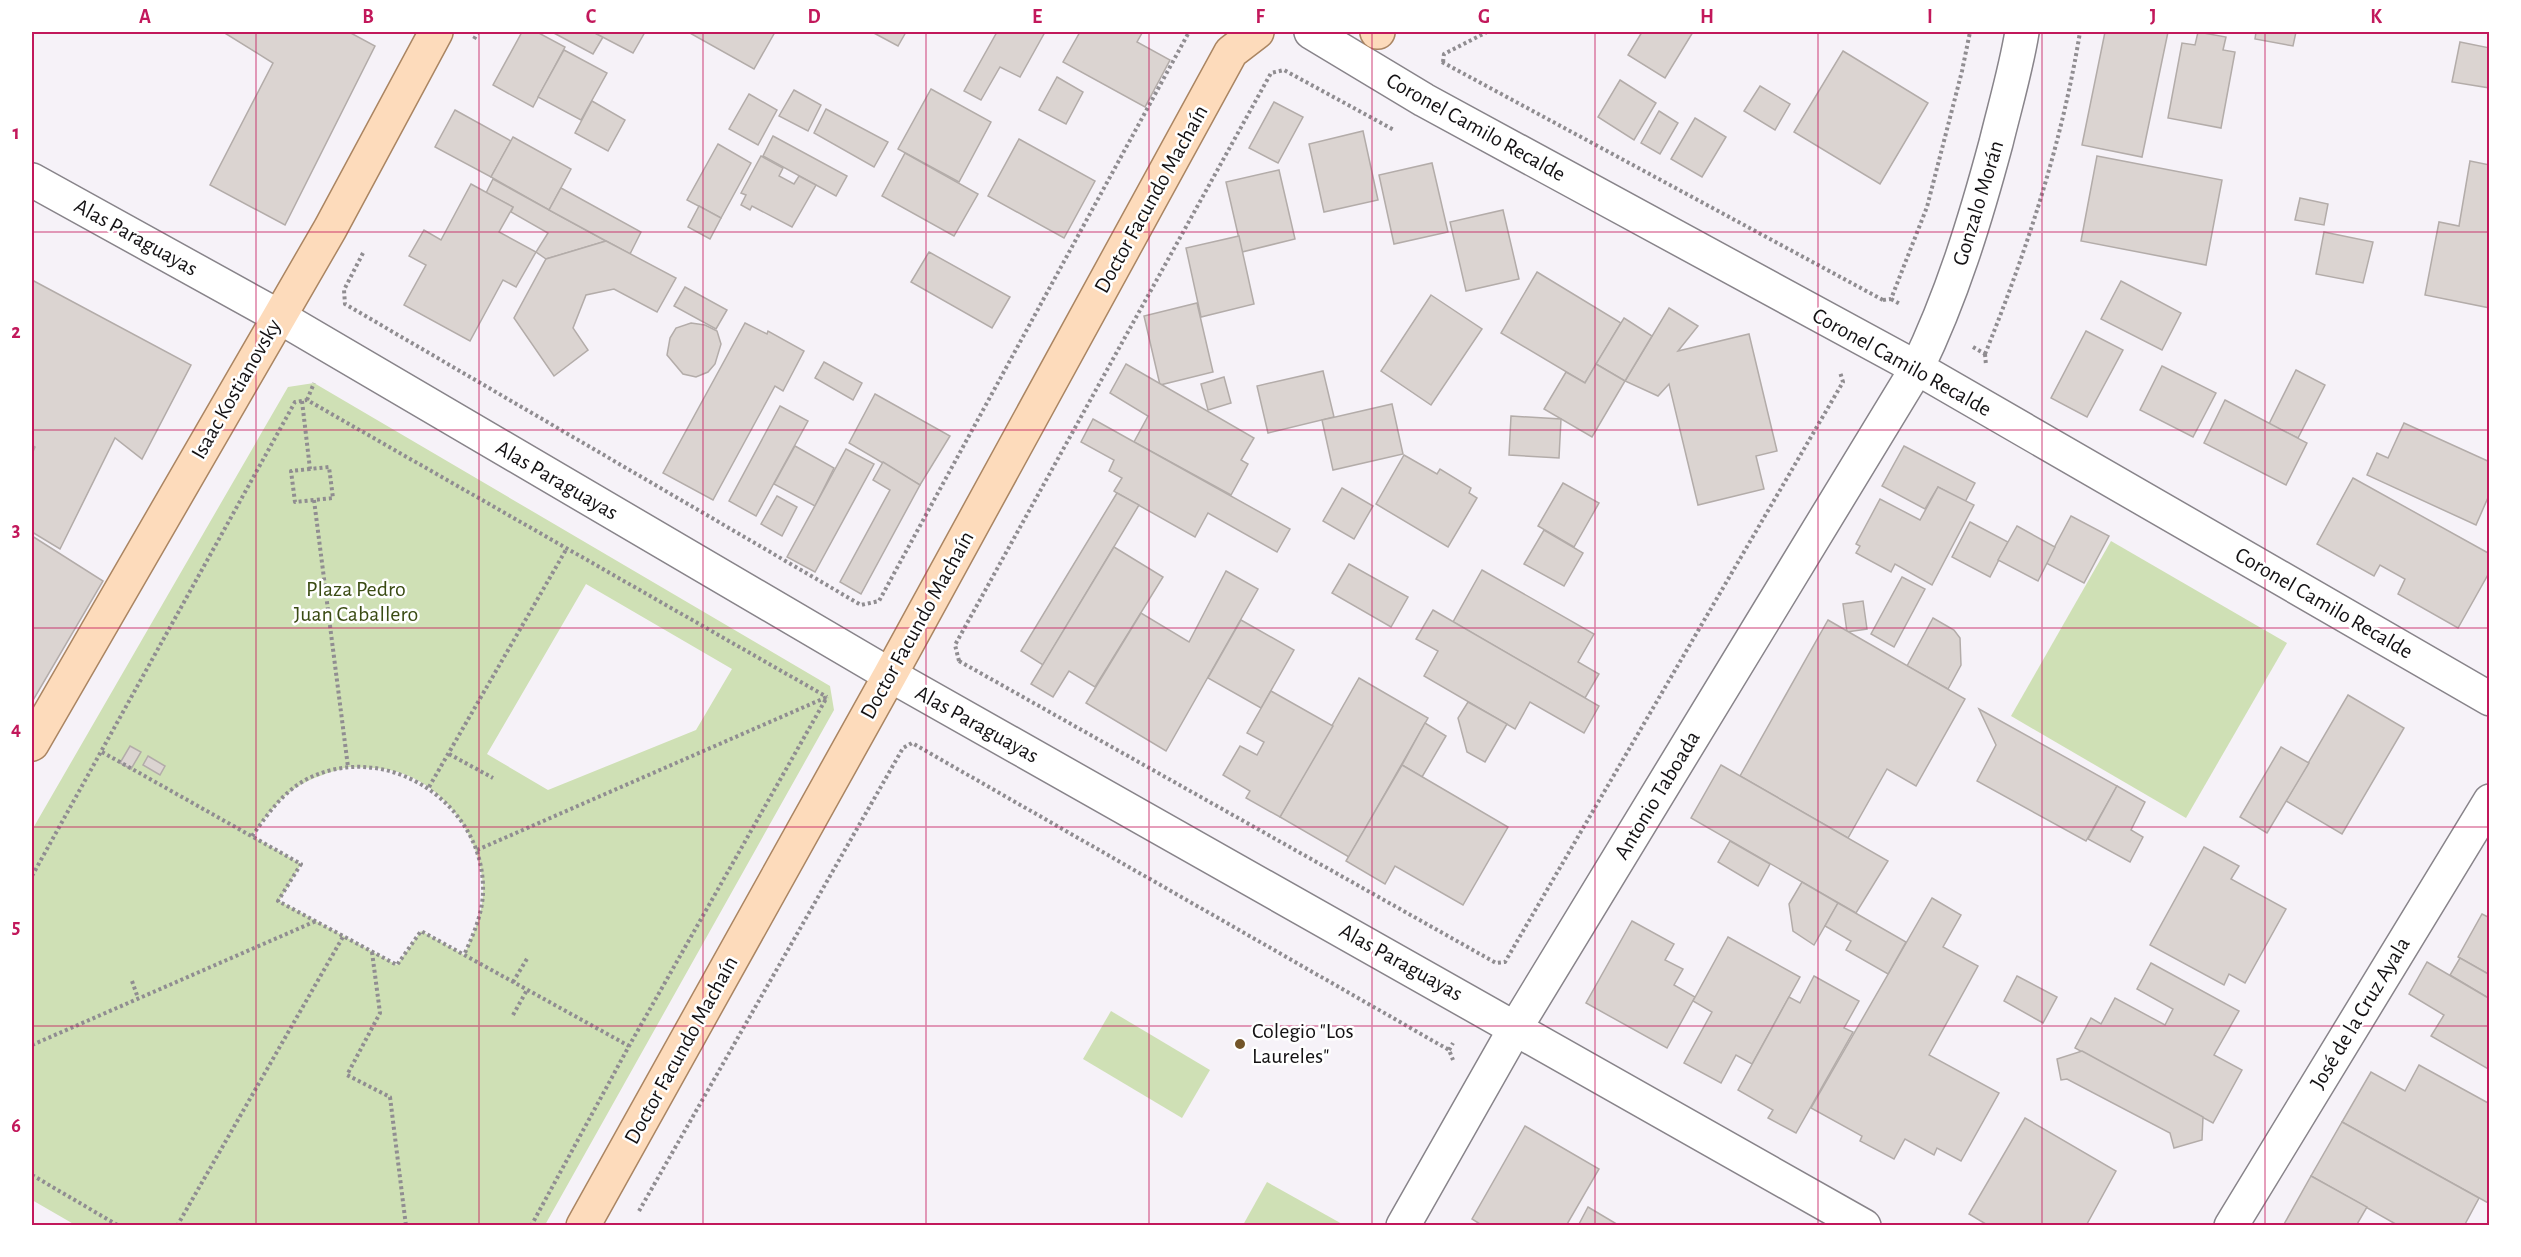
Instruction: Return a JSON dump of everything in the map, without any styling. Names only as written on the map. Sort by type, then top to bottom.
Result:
[{"type":"main road","name":"Isaac Kostianovsky","points":[[32,744],[330,229],[436,32]]},
{"type":"main road","name":"Doctor Facundo Machaín","points":[[583,1226],[890,675],[1231,52],[1257,32]]},
{"type":"street","name":"Coronel Camilo Recalde","points":[[1311,32],[1424,100],[1917,369],[2490,699]]},
{"type":"street","name":"Gonzalo Morán","points":[[1917,369],[1943,317],[1983,190],[2017,62],[2022,32]]},
{"type":"street","name":"Alas Paraguayas","points":[[32,180],[278,316],[890,675],[1516,1027],[1864,1226]]},
{"type":"street","name":"Antonio Taboada","points":[[1403,1226],[1516,1027],[1917,369]]},
{"type":"street","name":"José de la Cruz Ayala","points":[[2231,1226],[2490,801]]},
{"type":"path","points":[[473,42],[478,32]]},
{"type":"path","points":[[879,601],[1189,32]]},
{"type":"path","name":"Coronel Camilo Recalde","points":[[1487,32],[1444,54],[1442,62],[1883,300],[1892,299]]},
{"type":"path","points":[[1900,304],[1892,299],[1927,207],[1970,32]]},
{"type":"path","points":[[1973,347],[1985,354],[2018,270],[2069,91],[2080,32]]},
{"type":"path","name":"Doctor Facundo Machaín","points":[[955,670],[959,661],[955,645],[1271,73],[1284,70]]},
{"type":"path","points":[[365,249],[344,290],[345,304],[861,605],[879,601],[886,606]]},
{"type":"path","name":"Antonio Taboada","points":[[1496,963],[1505,962],[1843,382],[1840,372]]},
{"type":"path","points":[[307,400],[314,384]]},
{"type":"path","points":[[32,876],[295,402],[307,400],[827,697]]},
{"type":"path","points":[[302,401],[310,469]]},
{"type":"path","points":[[329,467],[333,498],[295,502],[291,471],[310,469],[329,467]]},
{"type":"path","points":[[314,500],[348,767]]},
{"type":"path","points":[[429,787],[567,548]]},
{"type":"path","points":[[857,611],[861,605]]},
{"type":"path","name":"Alas Paraguayas","points":[[959,661],[1496,963]]},
{"type":"path","points":[[812,688],[817,679]]},
{"type":"path","points":[[477,850],[827,697]]},
{"type":"path","points":[[531,1226],[629,1047],[827,697]]},
{"type":"path","points":[[639,1211],[903,748],[918,738]]},
{"type":"path","points":[[912,743],[1449,1050],[1452,1043]]},
{"type":"path","points":[[102,753],[302,864],[278,901],[398,965],[421,931],[629,1047]]},
{"type":"path","points":[[449,754],[493,778]]},
{"type":"path","points":[[252,836],[276,802],[309,778],[348,767],[391,770],[429,787],[458,814],[477,850],[483,885],[479,922],[464,955]]},
{"type":"path","points":[[32,1045],[316,921]]},
{"type":"path","points":[[177,1226],[344,936]]},
{"type":"path","points":[[372,951],[380,1012],[346,1075],[390,1097],[406,1226]]},
{"type":"path","points":[[513,982],[528,957]]},
{"type":"path","points":[[1491,971],[1496,963]]},
{"type":"path","points":[[132,981],[138,999]]},
{"type":"path","points":[[513,1015],[527,990]]},
{"type":"path","points":[[32,1175],[119,1226]]},
{"type":"green space","name":"Plaza Pedro Juan Caballero","points":[[314,383],[830,686],[834,710],[545,1225],[77,1226],[32,1200],[32,830],[288,387]],"holes":[[[586,584],[732,669],[696,730],[548,790],[487,754]],[[348,767],[385,769],[409,776],[426,785],[441,797],[466,828],[480,865],[483,893],[478,921],[464,955],[421,931],[397,965],[279,901],[301,864],[252,836],[273,808],[292,790],[315,778]]]},
{"type":"green space","points":[[2111,541],[2287,643],[2186,818],[2011,716]]},
{"type":"green space","points":[[1111,1011],[1210,1070],[1182,1118],[1083,1059]]},
{"type":"green space","points":[[1267,1182],[1344,1225],[1243,1225]]},
{"type":"building","points":[[223,32],[349,32],[375,46],[285,225],[210,185],[273,63]]},
{"type":"building","points":[[522,32],[537,32],[565,47],[533,107],[493,85]]},
{"type":"building","points":[[552,32],[593,32],[603,37],[593,54]]},
{"type":"building","points":[[593,32],[645,32],[633,53]]},
{"type":"building","points":[[688,32],[775,32],[754,69]]},
{"type":"building","points":[[872,32],[906,32],[898,46]]},
{"type":"building","points":[[997,32],[1045,32],[1020,77],[1000,67],[981,100],[964,91]]},
{"type":"building","points":[[1080,32],[1140,32],[1142,33],[1137,42],[1170,60],[1145,107],[1063,62]]},
{"type":"building","points":[[1642,32],[1693,32],[1665,78],[1628,55]]},
{"type":"building","points":[[2105,32],[2168,32],[2142,157],[2082,145]]},
{"type":"building","points":[[2198,32],[2226,37],[2223,50],[2235,52],[2221,128],[2168,118],[2182,43],[2195,45]]},
{"type":"building","points":[[2256,32],[2296,32],[2293,46],[2255,39]]},
{"type":"building","points":[[2460,42],[2490,48],[2490,88],[2452,82]]},
{"type":"building","points":[[564,50],[607,73],[581,120],[538,97]]},
{"type":"building","points":[[1843,51],[1928,103],[1880,184],[1794,132]]},
{"type":"building","points":[[1057,77],[1083,92],[1066,124],[1039,110]]},
{"type":"building","points":[[1620,80],[1656,103],[1634,140],[1598,117]]},
{"type":"building","points":[[1760,86],[1790,104],[1775,130],[1744,111]]},
{"type":"building","points":[[931,89],[991,122],[959,182],[898,149]]},
{"type":"building","points":[[794,90],[821,105],[808,131],[779,116]]},
{"type":"building","points":[[749,94],[777,110],[758,145],[729,129]]},
{"type":"building","points":[[592,101],[625,120],[608,151],[575,133]]},
{"type":"building","points":[[1274,102],[1303,117],[1278,163],[1249,148]]},
{"type":"building","points":[[826,109],[888,142],[874,167],[814,133]]},
{"type":"building","points":[[455,110],[511,141],[491,177],[435,147]]},
{"type":"building","points":[[1659,111],[1678,123],[1660,154],[1641,143]]},
{"type":"building","points":[[1695,118],[1726,137],[1702,177],[1671,159]]},
{"type":"building","points":[[1363,131],[1378,200],[1324,212],[1309,144]]},
{"type":"building","points":[[773,136],[847,176],[836,196],[763,156]]},
{"type":"building","points":[[513,137],[571,169],[549,210],[491,177]]},
{"type":"building","points":[[1019,139],[1095,181],[1064,238],[988,196]]},
{"type":"building","points":[[718,144],[751,163],[721,218],[687,200]]},
{"type":"building","points":[[905,153],[978,194],[954,236],[882,196]]},
{"type":"building","points":[[761,156],[783,168],[779,176],[794,184],[799,176],[816,185],[792,227],[752,206],[750,210],[741,205],[746,195],[741,193]]},
{"type":"building","points":[[2097,156],[2222,180],[2206,265],[2081,241]]},
{"type":"building","points":[[2470,161],[2490,165],[2490,308],[2425,295],[2439,222],[2459,226]]},
{"type":"building","points":[[1432,163],[1448,232],[1394,244],[1379,175]]},
{"type":"building","points":[[1279,170],[1295,239],[1242,252],[1226,182]]},
{"type":"building","points":[[493,179],[606,241],[546,259],[536,252],[548,233],[511,212],[513,207],[486,193]]},
{"type":"building","points":[[471,184],[513,207],[499,232],[536,252],[516,287],[503,280],[470,341],[404,305],[426,265],[409,256],[424,230],[441,240]]},
{"type":"building","points":[[561,188],[641,232],[630,254],[549,210]]},
{"type":"building","points":[[2300,198],[2328,204],[2324,225],[2295,220]]},
{"type":"building","points":[[699,206],[721,218],[710,239],[688,227]]},
{"type":"building","points":[[1503,210],[1519,279],[1466,291],[1450,222]]},
{"type":"building","points":[[2324,232],[2373,242],[2363,283],[2316,274]]},
{"type":"building","points":[[1239,236],[1254,304],[1201,317],[1186,248]]},
{"type":"building","points":[[606,241],[676,278],[657,312],[614,289],[586,295],[573,328],[588,350],[554,376],[514,318],[546,259]]},
{"type":"building","points":[[929,252],[1010,297],[992,328],[911,282]]},
{"type":"building","points":[[1537,272],[1621,323],[1585,383],[1501,333]]},
{"type":"building","points":[[32,280],[191,365],[142,459],[115,438],[60,549],[32,532],[32,454],[35,447],[32,445]]},
{"type":"building","points":[[2121,281],[2181,313],[2162,350],[2101,319]]},
{"type":"building","points":[[685,287],[727,310],[716,329],[674,306]]},
{"type":"building","points":[[1431,295],[1482,329],[1431,405],[1381,371]]},
{"type":"building","points":[[1197,303],[1213,372],[1160,385],[1144,316]]},
{"type":"building","points":[[1669,308],[1698,326],[1678,351],[1749,334],[1777,451],[1756,456],[1764,489],[1698,505],[1669,384],[1658,396],[1625,381]]},
{"type":"building","points":[[1624,318],[1652,336],[1625,381],[1596,364]]},
{"type":"building","points":[[691,323],[705,325],[717,331],[721,344],[715,364],[708,372],[696,377],[683,374],[667,355],[670,338],[676,328]]},
{"type":"building","points":[[745,323],[767,334],[768,331],[804,351],[783,391],[775,386],[713,500],[663,473]]},
{"type":"building","points":[[2086,331],[2123,350],[2087,417],[2051,398]]},
{"type":"building","points":[[824,362],[862,383],[853,400],[815,378]]},
{"type":"building","points":[[1126,364],[1254,438],[1241,460],[1248,464],[1231,495],[1134,442],[1148,416],[1110,393]]},
{"type":"building","points":[[1596,364],[1625,381],[1592,437],[1544,409],[1566,372],[1585,383]]},
{"type":"building","points":[[2162,366],[2216,393],[2193,437],[2140,410]]},
{"type":"building","points":[[2296,370],[2325,385],[2298,438],[2269,424]]},
{"type":"building","points":[[1323,371],[1334,417],[1268,433],[1257,386]]},
{"type":"building","points":[[1224,377],[1231,403],[1208,410],[1201,384]]},
{"type":"building","points":[[875,394],[950,436],[920,485],[849,443]]},
{"type":"building","points":[[2225,400],[2307,443],[2286,485],[2204,443]]},
{"type":"building","points":[[1392,404],[1403,454],[1333,470],[1322,420]]},
{"type":"building","points":[[780,406],[808,421],[756,516],[729,501]]},
{"type":"building","points":[[1511,416],[1561,419],[1559,458],[1509,455]]},
{"type":"building","points":[[1093,419],[1290,529],[1277,552],[1208,513],[1195,537],[1114,491],[1122,478],[1109,471],[1114,460],[1081,442]]},
{"type":"building","points":[[2404,423],[2490,462],[2490,493],[2476,525],[2367,475],[2377,453],[2388,458]]},
{"type":"building","points":[[795,446],[834,468],[815,506],[774,484]]},
{"type":"building","points":[[1904,446],[1975,483],[1965,502],[1938,487],[1925,509],[1882,486]]},
{"type":"building","points":[[846,449],[874,464],[815,572],[787,557]]},
{"type":"building","points":[[1404,455],[1437,474],[1440,469],[1471,488],[1469,493],[1477,498],[1448,547],[1376,504]]},
{"type":"building","points":[[883,462],[920,485],[861,594],[840,582],[890,490],[873,480]]},
{"type":"building","points":[[2353,478],[2490,554],[2490,571],[2458,628],[2398,594],[2405,579],[2380,565],[2374,576],[2317,544]]},
{"type":"building","points":[[1563,483],[1599,503],[1574,547],[1538,526]]},
{"type":"building","points":[[1938,487],[1974,505],[1932,585],[1895,564],[1891,572],[1856,553],[1860,546],[1856,544],[1880,499],[1920,520]]},
{"type":"building","points":[[1342,488],[1373,506],[1354,539],[1323,521]]},
{"type":"building","points":[[1117,493],[1139,505],[1043,665],[1021,651]]},
{"type":"building","points":[[777,496],[797,507],[782,536],[761,524]]},
{"type":"building","points":[[2071,516],[2109,536],[2084,583],[2046,563]]},
{"type":"building","points":[[1970,522],[2008,542],[1990,577],[1952,557]]},
{"type":"building","points":[[2017,526],[2055,547],[2038,581],[1998,560]]},
{"type":"building","points":[[1544,530],[1583,553],[1564,586],[1524,564]]},
{"type":"building","points":[[32,536],[103,581],[32,702]]},
{"type":"building","points":[[1114,547],[1163,577],[1095,687],[1069,671],[1053,697],[1031,684]]},
{"type":"building","points":[[1349,564],[1408,597],[1391,627],[1332,593]]},
{"type":"building","points":[[1482,570],[1594,634],[1578,662],[1599,674],[1585,698],[1453,622]]},
{"type":"building","points":[[1226,571],[1258,589],[1166,751],[1086,703],[1141,613],[1189,642]]},
{"type":"building","points":[[1902,577],[1925,589],[1894,647],[1871,634]]},
{"type":"building","points":[[1863,601],[1867,629],[1847,632],[1843,604]]},
{"type":"building","points":[[1433,610],[1599,706],[1584,733],[1530,702],[1515,729],[1424,676],[1438,651],[1416,639]]},
{"type":"building","points":[[1933,618],[1954,630],[1960,638],[1961,665],[1948,689],[1907,666]]},
{"type":"building","points":[[1241,620],[1294,650],[1261,708],[1208,678]]},
{"type":"building","points":[[1828,620],[1965,699],[1916,786],[1887,769],[1848,838],[1740,776]]},
{"type":"building","points":[[1359,678],[1428,718],[1349,857],[1280,817]]},
{"type":"building","points":[[1271,691],[1333,726],[1280,817],[1246,798],[1250,791],[1223,775],[1240,746],[1257,755],[1264,742],[1247,733]]},
{"type":"building","points":[[2348,695],[2404,728],[2342,834],[2286,801]]},
{"type":"building","points":[[1468,702],[1507,724],[1485,762],[1467,752],[1458,718]]},
{"type":"building","points":[[1979,709],[2117,786],[2086,841],[1977,781],[1996,745]]},
{"type":"building","points":[[1425,723],[1446,736],[1422,777],[1402,765]]},
{"type":"building","points":[[130,746],[141,752],[131,769],[120,763]]},
{"type":"building","points":[[2281,747],[2309,763],[2267,833],[2240,817]]},
{"type":"building","points":[[148,756],[165,766],[160,775],[143,765]]},
{"type":"building","points":[[1402,765],[1508,827],[1463,905],[1395,866],[1385,884],[1346,861]]},
{"type":"building","points":[[1721,765],[1888,861],[1856,913],[1691,818]]},
{"type":"building","points":[[2117,786],[2145,802],[2131,830],[2143,837],[2130,862],[2088,839]]},
{"type":"building","points":[[1730,841],[1770,864],[1758,886],[1718,862]]},
{"type":"building","points":[[2204,847],[2239,866],[2231,879],[2286,909],[2245,983],[2229,974],[2224,985],[2150,945]]},
{"type":"building","points":[[1802,882],[1838,903],[1814,945],[1793,931],[1789,904]]},
{"type":"building","points":[[1932,898],[1961,915],[1943,947],[1978,966],[1929,1055],[1999,1093],[1961,1161],[1937,1148],[1934,1155],[1905,1139],[1894,1159],[1860,1141],[1862,1136],[1811,1108]]},
{"type":"building","points":[[1838,903],[1906,942],[1888,974],[1846,950],[1851,941],[1825,926]]},
{"type":"building","points":[[2482,914],[2490,918],[2490,975],[2458,957]]},
{"type":"building","points":[[1632,921],[1674,944],[1665,960],[1683,969],[1674,985],[1695,997],[1667,1048],[1586,1003]]},
{"type":"building","points":[[1728,937],[1800,977],[1752,1064],[1736,1055],[1721,1083],[1684,1063],[1712,1012],[1693,1001]]},
{"type":"building","points":[[2460,958],[2490,975],[2490,999],[2450,975]]},
{"type":"building","points":[[2427,962],[2490,999],[2490,1070],[2431,1036],[2444,1015],[2409,994]]},
{"type":"building","points":[[2151,963],[2239,1011],[2214,1055],[2242,1070],[2213,1123],[2075,1048],[2091,1018],[2101,1024],[2115,998],[2165,1025],[2173,1009],[2137,989]]},
{"type":"building","points":[[1814,976],[1859,1001],[1844,1028],[1853,1032],[1796,1133],[1768,1118],[1773,1110],[1738,1090],[1789,997],[1800,1003]]},
{"type":"building","points":[[2017,976],[2057,997],[2043,1023],[2004,1001]]},
{"type":"building","points":[[2082,1051],[2203,1117],[2202,1140],[2174,1148],[2170,1133],[2067,1079],[2061,1080],[2057,1059]]},
{"type":"building","points":[[2419,1065],[2490,1104],[2490,1204],[2342,1122],[2371,1072],[2405,1091]]},
{"type":"building","points":[[2025,1118],[2116,1171],[2087,1224],[2090,1226],[1989,1226],[1969,1214]]},
{"type":"building","points":[[2342,1122],[2479,1198],[2464,1226],[2399,1226],[2311,1176]]},
{"type":"building","points":[[1525,1126],[1599,1169],[1566,1226],[1483,1226],[1472,1219]]},
{"type":"building","points":[[2311,1176],[2367,1207],[2356,1226],[2283,1226]]},
{"type":"building","points":[[1588,1207],[1620,1226],[1578,1226]]},
{"type":"place","name":"Colegio \"Los Laureles\"","points":[[1240,1044]]}]
